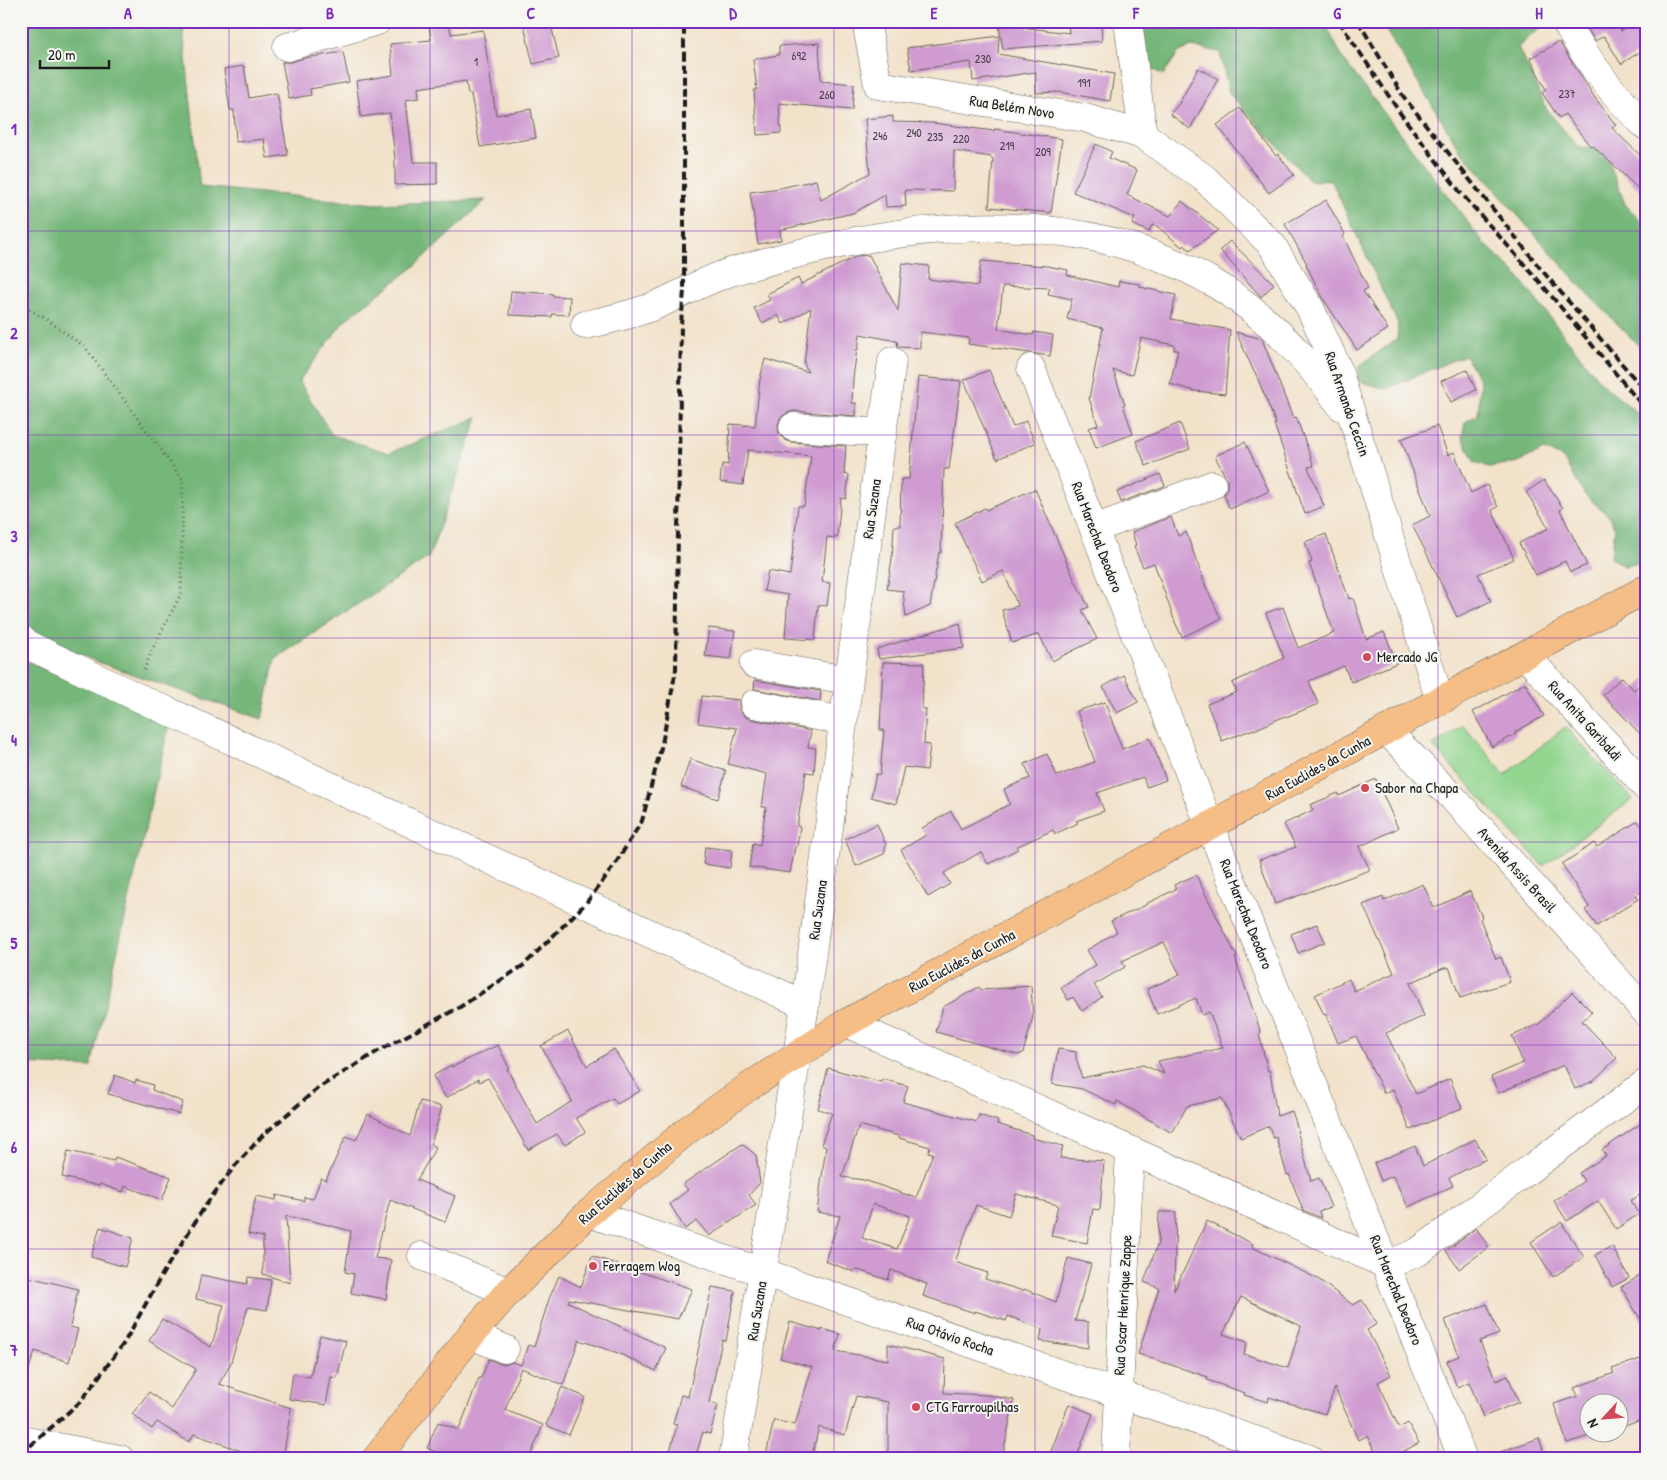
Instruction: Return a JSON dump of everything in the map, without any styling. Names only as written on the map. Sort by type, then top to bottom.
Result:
[{"type":"main road","name":"Rua Euclides da Cunha","points":[[381,1457],[471,1335],[508,1292],[589,1213],[689,1129],[797,1054],[846,1023],[1646,589]]},
{"type":"street","points":[[287,47],[376,21]]},
{"type":"street","name":"Rua Belém Novo","points":[[866,21],[878,86],[1085,118],[1143,135]]},
{"type":"street","points":[[1128,21],[1143,135]]},
{"type":"street","points":[[1565,21],[1584,54],[1606,83],[1646,127]]},
{"type":"street","name":"Rua Armando Ceccin","points":[[1143,135],[1204,178],[1272,245],[1310,308],[1337,366],[1440,701]]},
{"type":"street","points":[[585,325],[633,314],[730,272],[790,254],[866,238],[923,230],[977,226],[1038,228],[1096,237],[1162,257],[1217,285],[1253,310],[1287,341],[1322,380],[1356,426]]},
{"type":"street","name":"Rua Suzana","points":[[734,1459],[805,1005],[892,360]]},
{"type":"street","name":"Rua Marechal Deodoro","points":[[1030,368],[1210,826],[1464,1459]]},
{"type":"street","points":[[793,428],[882,433]]},
{"type":"street","points":[[1094,529],[1212,485]]},
{"type":"street","points":[[21,639],[28,645],[135,696],[805,1005]]},
{"type":"street","name":"Rua Anita Garibaldi","points":[[1525,655],[1646,787]]},
{"type":"street","points":[[754,664],[848,680]]},
{"type":"street","points":[[754,704],[843,721]]},
{"type":"street","name":"Avenida Assis Brasil","points":[[1386,730],[1453,798],[1646,1012]]},
{"type":"street","points":[[846,1023],[1387,1265],[1418,1252],[1646,1083]]},
{"type":"street","name":"Rua Oscar Henrique Zappe","points":[[1116,1459],[1130,1150]]},
{"type":"street","name":"Rua Otávio Rocha","points":[[589,1213],[1310,1459]]},
{"type":"street","points":[[422,1256],[508,1292]]},
{"type":"street","points":[[471,1335],[505,1349]]},
{"type":"street","points":[[21,1440],[120,1459]]},
{"type":"path","points":[[21,304],[46,318],[85,347],[183,480],[181,594],[153,648],[135,696]]},
{"type":"green space","points":[[21,21],[182,21],[200,187],[376,204],[486,200],[415,266],[345,320],[299,381],[332,435],[389,453],[478,417],[429,557],[275,659],[262,719],[95,661],[21,628]]},
{"type":"green space","points":[[1150,21],[1324,21],[1343,59],[1483,242],[1516,274],[1602,384],[1646,420],[1646,562],[1624,566],[1611,558],[1615,528],[1608,515],[1585,495],[1562,457],[1544,450],[1518,462],[1489,467],[1475,462],[1462,437],[1465,422],[1478,415],[1480,381],[1465,355],[1386,389],[1358,381],[1359,366],[1397,339],[1398,324],[1331,180],[1310,181],[1229,93],[1220,52],[1192,47],[1179,52],[1163,75],[1151,68],[1141,39],[1144,24]]},
{"type":"green space","points":[[1380,21],[1489,21],[1494,26],[1503,21],[1543,21],[1544,25],[1518,47],[1547,110],[1578,147],[1602,149],[1607,157],[1625,204],[1646,227],[1646,353],[1583,289],[1460,150]]},
{"type":"green space","points":[[21,659],[170,720],[91,1067],[21,1064]]},
{"type":"green space","points":[[1463,725],[1505,775],[1565,727],[1633,799],[1543,866],[1433,746]]},
{"type":"building","points":[[523,21],[550,21],[559,58],[533,64]]},
{"type":"building","points":[[998,21],[1026,21],[1028,28],[1069,33],[1068,25],[1101,23],[1102,41],[1003,49]]},
{"type":"building","points":[[1583,21],[1628,21],[1619,27],[1621,31],[1637,21],[1646,21],[1646,48],[1621,64],[1604,36],[1595,41]]},
{"type":"building","points":[[449,23],[451,34],[483,30],[496,115],[531,109],[536,138],[480,147],[471,94],[468,94],[466,81],[418,88],[419,98],[406,100],[413,162],[437,162],[437,184],[395,185],[395,159],[390,113],[361,117],[356,81],[393,75],[390,44],[431,40],[429,26]]},
{"type":"building","points":[[999,36],[998,54],[1114,74],[1110,101],[1059,92],[1036,93],[1036,72],[973,81],[971,62],[911,70],[907,48]]},
{"type":"building","points":[[1559,42],[1595,98],[1616,125],[1612,128],[1646,161],[1646,196],[1592,145],[1590,146],[1565,114],[1559,118],[1542,93],[1546,90],[1530,58]]},
{"type":"building","points":[[819,43],[821,81],[854,84],[852,110],[779,103],[781,133],[757,135],[754,90],[757,90],[753,59],[779,55],[779,46]]},
{"type":"building","points":[[343,52],[349,82],[310,89],[311,95],[289,99],[282,62]]},
{"type":"building","points":[[244,66],[249,98],[277,93],[288,155],[267,158],[264,139],[236,142],[234,110],[230,110],[224,69]]},
{"type":"building","points":[[1198,68],[1218,79],[1190,129],[1170,114],[1180,102]]},
{"type":"building","points":[[1240,108],[1276,156],[1278,154],[1294,175],[1269,193],[1217,125]]},
{"type":"building","points":[[893,116],[893,122],[933,123],[994,131],[994,129],[1062,139],[1051,213],[989,207],[993,159],[991,157],[954,151],[953,191],[905,190],[906,206],[886,207],[885,195],[853,213],[780,230],[781,240],[758,244],[750,192],[816,180],[821,200],[870,173],[865,119]]},
{"type":"building","points":[[1096,144],[1112,152],[1109,158],[1137,170],[1127,195],[1170,216],[1182,201],[1218,230],[1190,250],[1184,245],[1182,247],[1158,227],[1152,225],[1149,232],[1132,224],[1135,218],[1073,192]]},
{"type":"building","points":[[1326,200],[1345,234],[1343,236],[1368,288],[1363,291],[1388,329],[1357,350],[1324,300],[1285,224]]},
{"type":"building","points":[[1230,241],[1274,284],[1261,297],[1220,250]]},
{"type":"building","points":[[869,255],[898,311],[902,263],[929,266],[928,279],[978,286],[981,261],[1047,266],[1068,270],[1067,275],[1118,287],[1119,281],[1140,284],[1140,287],[1176,295],[1171,319],[1230,330],[1225,394],[1195,391],[1170,384],[1178,350],[1174,350],[1174,345],[1141,338],[1132,375],[1113,370],[1133,434],[1096,448],[1089,428],[1098,425],[1089,398],[1103,328],[1067,319],[1072,299],[1048,294],[1050,288],[1003,286],[998,329],[1033,335],[1034,332],[1053,335],[1050,356],[968,344],[969,338],[920,332],[920,348],[898,347],[897,341],[860,334],[853,378],[852,403],[856,403],[856,416],[794,411],[780,418],[778,425],[779,434],[785,440],[791,442],[846,446],[844,474],[849,475],[846,499],[841,498],[837,538],[827,537],[822,582],[830,583],[827,606],[818,605],[815,640],[785,638],[788,595],[764,591],[768,571],[790,575],[798,506],[804,506],[811,456],[748,450],[743,485],[720,482],[722,464],[728,465],[730,424],[755,426],[760,379],[765,359],[808,372],[804,364],[811,308],[783,324],[778,315],[762,323],[754,308],[770,300],[767,294],[798,278],[801,284],[857,256]]},
{"type":"building","points":[[511,291],[570,297],[569,315],[552,314],[552,317],[509,315]]},
{"type":"building","points":[[1236,332],[1262,339],[1293,418],[1296,417],[1314,466],[1308,467],[1324,506],[1305,514],[1274,424],[1276,424]]},
{"type":"building","points":[[989,370],[1013,427],[1026,421],[1035,443],[997,459],[964,380]]},
{"type":"building","points":[[1467,370],[1476,390],[1451,402],[1441,381]]},
{"type":"building","points":[[918,377],[961,381],[949,469],[944,469],[941,553],[939,552],[930,606],[906,617],[903,591],[887,589],[892,559],[894,526],[900,526],[901,479],[909,479]]},
{"type":"building","points":[[1180,423],[1190,449],[1146,466],[1136,441]]},
{"type":"building","points":[[1437,426],[1448,455],[1454,452],[1471,493],[1487,485],[1498,507],[1492,510],[1514,559],[1478,574],[1491,601],[1457,617],[1412,525],[1430,516],[1401,439]]},
{"type":"building","points":[[1245,442],[1269,491],[1230,509],[1224,495],[1227,488],[1227,480],[1215,456]]},
{"type":"building","points":[[1160,474],[1165,486],[1121,502],[1117,492]]},
{"type":"building","points":[[1544,480],[1563,508],[1560,510],[1587,565],[1570,572],[1565,561],[1536,575],[1519,543],[1549,528],[1526,492]]},
{"type":"building","points":[[1035,489],[1075,581],[1089,607],[1082,610],[1097,639],[1052,661],[1039,634],[1012,643],[1002,610],[1018,606],[1003,571],[982,581],[955,523],[985,508],[986,510]]},
{"type":"building","points":[[1171,517],[1178,536],[1186,532],[1206,587],[1221,619],[1182,637],[1154,563],[1143,567],[1134,547],[1136,545],[1132,532]]},
{"type":"building","points":[[1326,534],[1349,599],[1353,598],[1366,639],[1384,632],[1397,663],[1351,682],[1344,666],[1309,681],[1318,704],[1222,741],[1207,704],[1237,692],[1232,683],[1284,658],[1266,613],[1283,607],[1298,648],[1334,633],[1309,563],[1312,562],[1305,542]]},
{"type":"building","points":[[960,623],[964,648],[879,659],[877,649]]},
{"type":"building","points":[[709,628],[735,631],[731,659],[705,656]]},
{"type":"building","points":[[883,662],[924,663],[922,709],[926,709],[924,744],[930,745],[927,770],[904,767],[896,804],[871,797],[876,774],[880,775],[884,730],[880,730]]},
{"type":"building","points":[[1124,675],[1138,702],[1117,713],[1103,687]]},
{"type":"building","points":[[1622,677],[1634,690],[1646,679],[1646,740],[1603,695]]},
{"type":"building","points":[[755,680],[821,691],[820,701],[754,689]]},
{"type":"building","points":[[1525,683],[1544,716],[1492,747],[1473,712]]},
{"type":"building","points":[[702,696],[739,700],[739,710],[744,716],[811,731],[808,747],[816,748],[814,773],[806,772],[797,826],[800,827],[797,847],[795,847],[790,873],[749,867],[753,843],[760,845],[766,807],[762,807],[767,774],[728,764],[737,728],[698,723]]},
{"type":"building","points":[[1105,702],[1122,749],[1150,738],[1166,780],[1147,787],[1143,777],[1097,793],[1104,811],[1076,821],[1078,823],[1055,834],[1053,830],[1016,847],[1018,849],[988,864],[981,852],[944,873],[950,884],[928,897],[901,850],[926,835],[922,828],[951,811],[961,829],[1010,804],[1004,789],[1030,778],[1025,764],[1047,754],[1057,776],[1095,762],[1077,711]]},
{"type":"building","points":[[690,759],[726,771],[718,799],[681,787]]},
{"type":"building","points":[[1376,779],[1398,828],[1359,847],[1370,870],[1275,904],[1259,860],[1296,847],[1284,824],[1313,810],[1310,805],[1338,793],[1339,796]]},
{"type":"building","points":[[1638,821],[1646,833],[1646,888],[1636,895],[1638,899],[1597,926],[1585,910],[1589,907],[1562,864],[1594,843],[1597,847]]},
{"type":"building","points":[[877,824],[886,845],[884,854],[856,866],[845,839]]},
{"type":"building","points":[[705,847],[732,850],[730,868],[703,864]]},
{"type":"building","points":[[1196,875],[1237,957],[1235,958],[1261,1033],[1259,1034],[1268,1071],[1270,1071],[1277,1116],[1292,1111],[1311,1181],[1319,1178],[1331,1207],[1319,1211],[1321,1218],[1303,1210],[1289,1174],[1287,1175],[1276,1137],[1273,1138],[1269,1126],[1241,1138],[1222,1098],[1187,1106],[1172,1133],[1117,1101],[1116,1105],[1082,1089],[1052,1084],[1058,1049],[1076,1052],[1082,1078],[1143,1065],[1164,1074],[1158,1061],[1223,1048],[1209,1012],[1202,1015],[1196,998],[1157,1014],[1147,989],[1180,975],[1164,942],[1122,961],[1125,967],[1094,985],[1102,997],[1082,1011],[1073,997],[1068,1000],[1061,988],[1096,965],[1087,950],[1117,932],[1111,921],[1176,889],[1174,885]]},
{"type":"building","points":[[1423,884],[1434,908],[1470,891],[1482,917],[1480,919],[1496,959],[1501,957],[1510,982],[1460,998],[1449,967],[1446,969],[1446,967],[1410,983],[1424,1016],[1386,1033],[1416,1094],[1450,1079],[1462,1108],[1410,1130],[1393,1089],[1384,1093],[1356,1036],[1338,1043],[1326,1014],[1324,1015],[1315,995],[1349,979],[1354,991],[1394,973],[1363,905],[1383,897],[1384,901]]},
{"type":"building","points":[[1317,924],[1325,942],[1298,953],[1291,934]]},
{"type":"building","points":[[1031,986],[1033,1017],[1023,1053],[1018,1055],[936,1032],[943,1007],[979,987],[981,990]]},
{"type":"building","points":[[1572,992],[1592,1012],[1582,1021],[1617,1058],[1593,1081],[1575,1089],[1564,1065],[1498,1093],[1491,1077],[1523,1063],[1512,1036],[1539,1024]]},
{"type":"building","points":[[568,1031],[587,1066],[614,1049],[640,1091],[617,1104],[613,1098],[576,1118],[585,1132],[565,1145],[557,1134],[528,1150],[488,1078],[479,1082],[478,1079],[446,1098],[433,1076],[451,1065],[452,1067],[498,1045],[509,1068],[507,1069],[537,1124],[572,1101],[541,1046]]},
{"type":"building","points":[[828,1068],[881,1082],[882,1079],[908,1086],[903,1102],[977,1122],[979,1115],[998,1121],[997,1124],[1032,1135],[1032,1138],[1063,1146],[1060,1158],[1104,1161],[1100,1210],[1093,1209],[1087,1243],[1051,1236],[1058,1205],[1016,1194],[1009,1216],[976,1205],[955,1262],[988,1273],[985,1279],[1023,1291],[1024,1289],[1056,1302],[1068,1258],[1091,1264],[1075,1321],[1088,1322],[1088,1348],[1040,1341],[1042,1329],[1008,1316],[1006,1321],[923,1296],[927,1284],[891,1270],[888,1280],[855,1269],[854,1272],[825,1261],[840,1216],[817,1212],[826,1147],[821,1145],[832,1113],[818,1109]],"holes":[[[859,1125],[930,1147],[928,1152],[933,1153],[916,1198],[864,1180],[842,1177]],[[873,1204],[910,1216],[897,1249],[862,1238]]]},
{"type":"building","points":[[115,1075],[135,1083],[136,1080],[153,1085],[152,1090],[183,1102],[179,1114],[108,1094]]},
{"type":"building","points":[[420,1101],[442,1107],[431,1144],[436,1147],[417,1180],[455,1196],[445,1222],[390,1200],[375,1258],[391,1260],[386,1299],[351,1293],[354,1274],[345,1272],[351,1231],[313,1221],[286,1216],[290,1283],[263,1274],[263,1237],[248,1234],[256,1196],[276,1200],[277,1195],[304,1201],[304,1197],[313,1199],[321,1178],[326,1180],[346,1136],[356,1140],[368,1114],[410,1136]]},
{"type":"building","points":[[1646,1120],[1646,1191],[1630,1201],[1639,1214],[1616,1229],[1598,1201],[1567,1221],[1554,1201],[1584,1181],[1579,1173],[1606,1156],[1602,1150]]},
{"type":"building","points":[[1475,1139],[1486,1159],[1449,1178],[1453,1186],[1408,1207],[1393,1176],[1381,1181],[1374,1163],[1415,1146],[1423,1166]]},
{"type":"building","points":[[742,1144],[756,1155],[760,1183],[749,1195],[756,1205],[709,1236],[697,1221],[685,1229],[670,1204],[688,1190],[683,1184]]},
{"type":"building","points":[[68,1151],[114,1161],[115,1157],[171,1177],[162,1200],[125,1186],[123,1192],[100,1184],[99,1186],[62,1177]]},
{"type":"building","points":[[1159,1212],[1176,1212],[1174,1291],[1207,1221],[1253,1244],[1252,1247],[1318,1279],[1353,1305],[1362,1300],[1377,1324],[1367,1330],[1391,1375],[1378,1382],[1399,1428],[1408,1423],[1419,1443],[1389,1459],[1379,1459],[1367,1436],[1358,1440],[1335,1388],[1325,1414],[1269,1397],[1268,1402],[1244,1395],[1245,1393],[1207,1380],[1208,1377],[1138,1354],[1159,1288],[1144,1282],[1158,1243]],"holes":[[[1241,1297],[1301,1326],[1288,1368],[1244,1354],[1247,1342],[1223,1334]]]},
{"type":"building","points":[[1561,1222],[1584,1257],[1553,1277],[1531,1242]]},
{"type":"building","points":[[100,1227],[133,1238],[125,1267],[91,1257]]},
{"type":"building","points":[[1476,1228],[1489,1247],[1459,1269],[1446,1251]]},
{"type":"building","points":[[1612,1246],[1629,1278],[1612,1287],[1595,1255]]},
{"type":"building","points":[[592,1256],[692,1289],[678,1319],[569,1299],[568,1302],[666,1348],[656,1371],[618,1353],[579,1340],[563,1385],[521,1368],[505,1410],[543,1425],[529,1459],[452,1459],[427,1448],[438,1422],[459,1430],[479,1378],[481,1378],[489,1359],[500,1364],[513,1362],[521,1365],[528,1345],[534,1347],[549,1299],[559,1276],[581,1287]]},
{"type":"building","points":[[1646,1272],[1646,1328],[1621,1287]]},
{"type":"building","points":[[21,1275],[78,1289],[70,1327],[78,1329],[69,1362],[35,1351],[24,1384],[21,1383]]},
{"type":"building","points":[[201,1275],[247,1284],[248,1277],[271,1280],[267,1310],[248,1307],[230,1365],[219,1384],[291,1408],[283,1459],[267,1459],[241,1455],[242,1451],[194,1434],[189,1442],[157,1422],[152,1429],[132,1414],[149,1392],[172,1409],[196,1369],[149,1341],[162,1319],[211,1347],[224,1305],[196,1299]]},
{"type":"building","points":[[712,1287],[735,1291],[726,1341],[722,1340],[709,1403],[718,1405],[710,1434],[703,1432],[695,1459],[668,1459],[677,1425],[673,1424],[681,1395],[688,1397]]},
{"type":"building","points":[[1487,1304],[1499,1334],[1480,1341],[1496,1381],[1508,1376],[1519,1402],[1483,1417],[1469,1382],[1457,1387],[1447,1361],[1459,1356],[1445,1320]]},
{"type":"building","points":[[790,1322],[840,1334],[835,1351],[888,1360],[888,1344],[945,1359],[944,1393],[988,1395],[1014,1400],[1002,1459],[954,1459],[955,1456],[888,1456],[888,1402],[856,1396],[845,1435],[819,1427],[811,1459],[780,1459],[766,1455],[774,1420],[795,1425],[812,1367],[780,1358]]},
{"type":"building","points":[[320,1335],[346,1341],[337,1378],[331,1377],[326,1405],[289,1399],[293,1374],[310,1377]]},
{"type":"building","points":[[1646,1357],[1646,1418],[1630,1424],[1630,1392],[1580,1392],[1580,1439],[1567,1443],[1554,1404],[1578,1396],[1574,1388],[1614,1373],[1612,1369]]},
{"type":"building","points":[[562,1387],[585,1397],[569,1435],[546,1425]]},
{"type":"building","points":[[1069,1404],[1093,1414],[1076,1459],[1048,1459]]},
{"type":"building","points":[[1539,1438],[1546,1459],[1489,1459],[1489,1456]]},
{"type":"railway","points":[[21,1454],[80,1402],[124,1343],[163,1273],[207,1203],[234,1167],[263,1135],[318,1088],[380,1050],[460,1007],[524,965],[586,903],[614,866],[642,821],[662,744],[676,669],[681,324],[684,291],[684,21]]},
{"type":"railway","points":[[1339,21],[1400,113],[1460,192],[1539,281],[1646,410]]},
{"type":"railway","points":[[1358,21],[1403,96],[1540,268],[1646,392]]},
{"type":"place","name":"Mercado JG","points":[[1367,657]]},
{"type":"place","name":"Sabor na Chapa","points":[[1365,788]]},
{"type":"place","name":"Ferragem Wog","points":[[593,1266]]},
{"type":"place","name":"CTG Farroupilhas","points":[[916,1407]]}]
